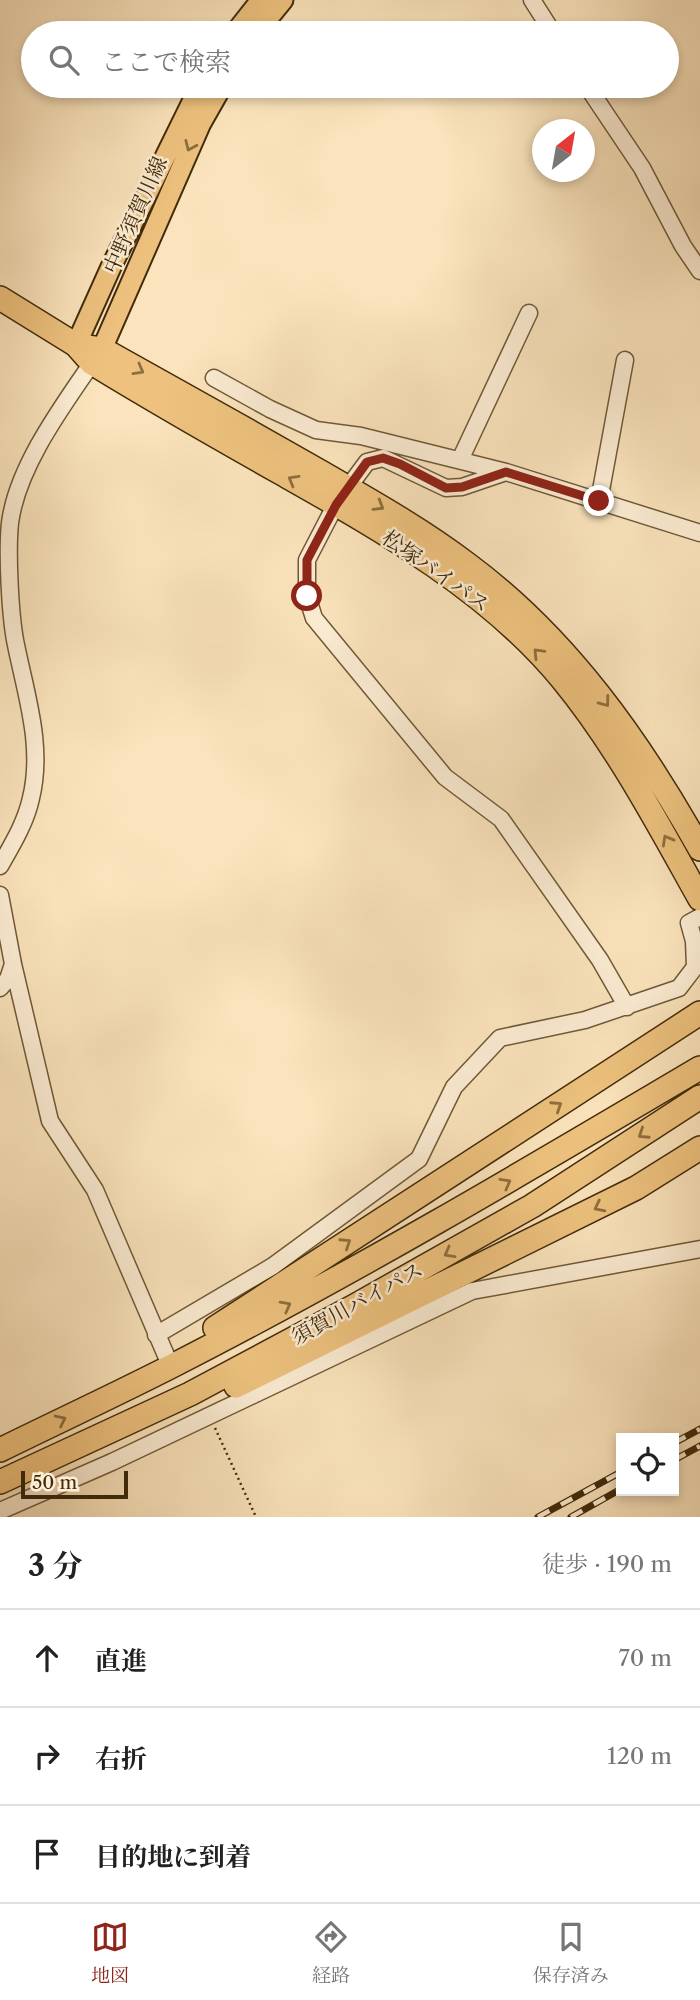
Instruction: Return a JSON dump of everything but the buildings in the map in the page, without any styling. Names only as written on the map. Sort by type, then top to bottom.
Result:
[{"type":"highway","name":"松塚バイパス","points":[[0,298],[76,345],[342,496],[414,527],[468,564],[550,637],[612,710],[668,792],[700,849]]},
{"type":"highway","name":"松塚バイパス","points":[[342,496],[497,615],[562,678],[588,712],[647,805],[700,900]]},
{"type":"highway","points":[[171,1367],[190,1344],[700,1013]]},
{"type":"highway","name":"須賀川バイパス","points":[[0,1450],[171,1367],[327,1283],[522,1174],[700,1068]]},
{"type":"highway","name":"須賀川バイパス","points":[[0,1482],[190,1394],[351,1308],[532,1206],[700,1097]]},
{"type":"highway","points":[[0,1491],[48,1482],[373,1330],[496,1256],[636,1188],[700,1148]]},
{"type":"main road","points":[[244,21],[261,0]]},
{"type":"main road","points":[[266,21],[283,0]]},
{"type":"main road","name":"中野須賀川線","points":[[76,345],[194,98]]},
{"type":"main road","name":"中野須賀川線","points":[[97,356],[201,123],[215,98]]},
{"type":"street","points":[[532,0],[545,21]]},
{"type":"street","points":[[595,98],[642,168],[683,246],[700,271]]},
{"type":"street","points":[[460,460],[529,313]]},
{"type":"street","points":[[0,866],[31,800],[35,773],[34,723],[15,637],[10,524],[25,475],[51,422],[97,356]]},
{"type":"street","points":[[599,501],[625,359]]},
{"type":"street","points":[[214,378],[270,409],[316,430],[361,436],[506,472],[700,533]]},
{"type":"street","points":[[506,472],[462,487],[446,488],[383,458],[367,462],[342,496],[307,560],[307,596],[314,618],[445,776],[501,819],[600,960],[627,1007]]},
{"type":"street","points":[[0,895],[13,964],[50,1121],[95,1190],[171,1367]]},
{"type":"street","points":[[156,1335],[273,1266],[419,1159],[454,1087],[500,1038],[584,1020],[680,988],[695,967],[694,941],[689,923],[700,917]]},
{"type":"street","points":[[0,988],[8,979],[13,964]]},
{"type":"street","points":[[109,1455],[209,1415],[373,1330],[472,1291],[700,1249]]},
{"type":"street","points":[[0,1511],[48,1482]]},
{"type":"path","points":[[209,1415],[256,1517]]},
{"type":"railway","points":[[679,1440],[700,1429]]},
{"type":"railway","points":[[679,1457],[700,1446]]},
{"type":"railway","points":[[538,1517],[616,1475]]},
{"type":"railway","points":[[571,1517],[616,1492]]},
{"type":"route","points":[[307,596],[307,560],[336,505],[367,462],[383,458],[446,488],[462,487],[506,472],[599,501]]}]
